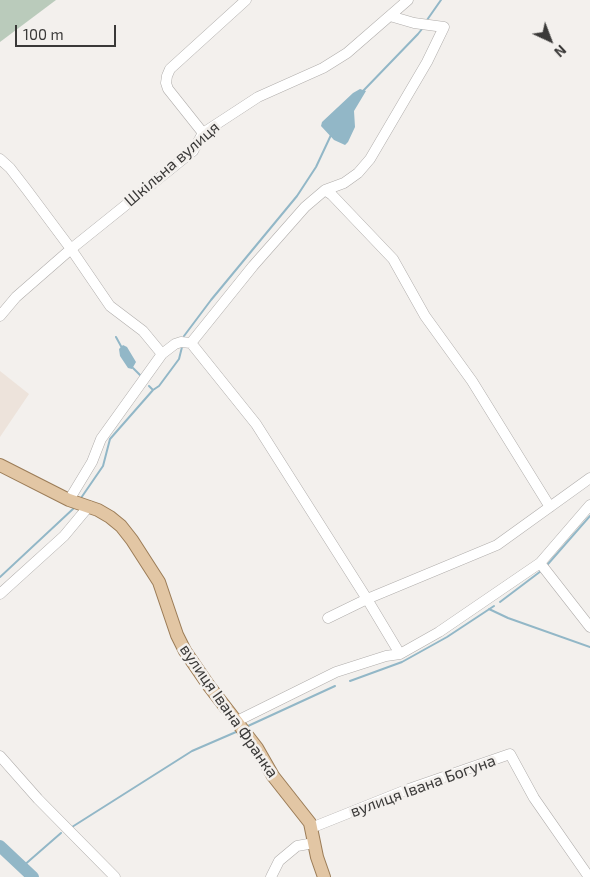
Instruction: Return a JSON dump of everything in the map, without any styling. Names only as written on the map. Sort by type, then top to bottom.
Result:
[{"type":"main road","name":"вулиця Івана Франка","points":[[0,466],[69,500],[89,506],[110,517],[121,526],[146,559],[160,582],[176,634],[184,651],[257,748],[273,776],[304,814],[312,828],[317,858],[324,877]]},
{"type":"street","points":[[203,133],[168,89],[166,83],[167,76],[170,69],[246,0]]},
{"type":"street","name":"Шкільна вулиця","points":[[0,316],[16,297],[71,249],[193,150],[203,133],[258,97],[324,68],[347,53],[408,0]]},
{"type":"street","points":[[190,343],[252,266],[305,208],[325,190],[344,183],[358,173],[370,159],[427,62],[444,27],[414,23],[390,16]]},
{"type":"street","points":[[0,159],[10,168],[71,249],[110,306],[143,331],[162,354]]},
{"type":"street","points":[[325,190],[393,259],[425,316],[472,382],[550,507]]},
{"type":"street","points":[[69,500],[92,462],[101,439],[162,354],[175,344],[181,342],[190,343],[256,424],[368,599],[400,654]]},
{"type":"street","points":[[328,618],[368,599],[497,545],[590,478]]},
{"type":"street","points":[[237,721],[336,672],[386,656],[400,654],[439,632],[540,563],[590,505]]},
{"type":"street","points":[[0,594],[64,536],[89,506]]},
{"type":"street","points":[[540,563],[590,627]]},
{"type":"street","name":"вулиця Івана Богуна","points":[[312,828],[406,790],[510,754],[534,798],[589,877]]},
{"type":"street","points":[[0,756],[38,799],[115,877]]},
{"type":"street","points":[[271,877],[279,861],[297,846],[314,843]]},
{"type":"shaded area","points":[[0,371],[29,394],[0,437]]},
{"type":"green space","points":[[0,0],[56,0],[0,42]]},
{"type":"water","points":[[360,89],[366,91],[354,111],[355,127],[345,145],[334,140],[321,126],[322,122],[353,93]]},
{"type":"water","points":[[123,345],[127,347],[136,362],[132,369],[128,368],[120,356],[119,349]]},
{"type":"waterway","points":[[427,20],[441,0]]},
{"type":"waterway","points":[[363,91],[422,29]]},
{"type":"waterway","points":[[184,336],[211,300],[297,196],[316,167],[331,135]]},
{"type":"waterway","points":[[116,337],[122,348]]},
{"type":"waterway","points":[[81,498],[103,466],[110,439],[153,390],[159,386],[179,359],[182,347]]},
{"type":"waterway","points":[[133,368],[141,376]]},
{"type":"waterway","points":[[149,386],[153,390]]},
{"type":"waterway","points":[[0,577],[74,508]]},
{"type":"waterway","points":[[548,564],[590,516]]},
{"type":"waterway","points":[[500,602],[541,571]]},
{"type":"waterway","points":[[350,681],[402,662],[447,637],[494,606]]},
{"type":"waterway","points":[[489,609],[508,618],[590,647]]},
{"type":"waterway","points":[[248,726],[335,686]]},
{"type":"waterway","points":[[72,827],[192,751],[236,732]]},
{"type":"waterway","points":[[22,867],[61,833]]},
{"type":"waterway","points":[[0,846],[33,877]]}]
